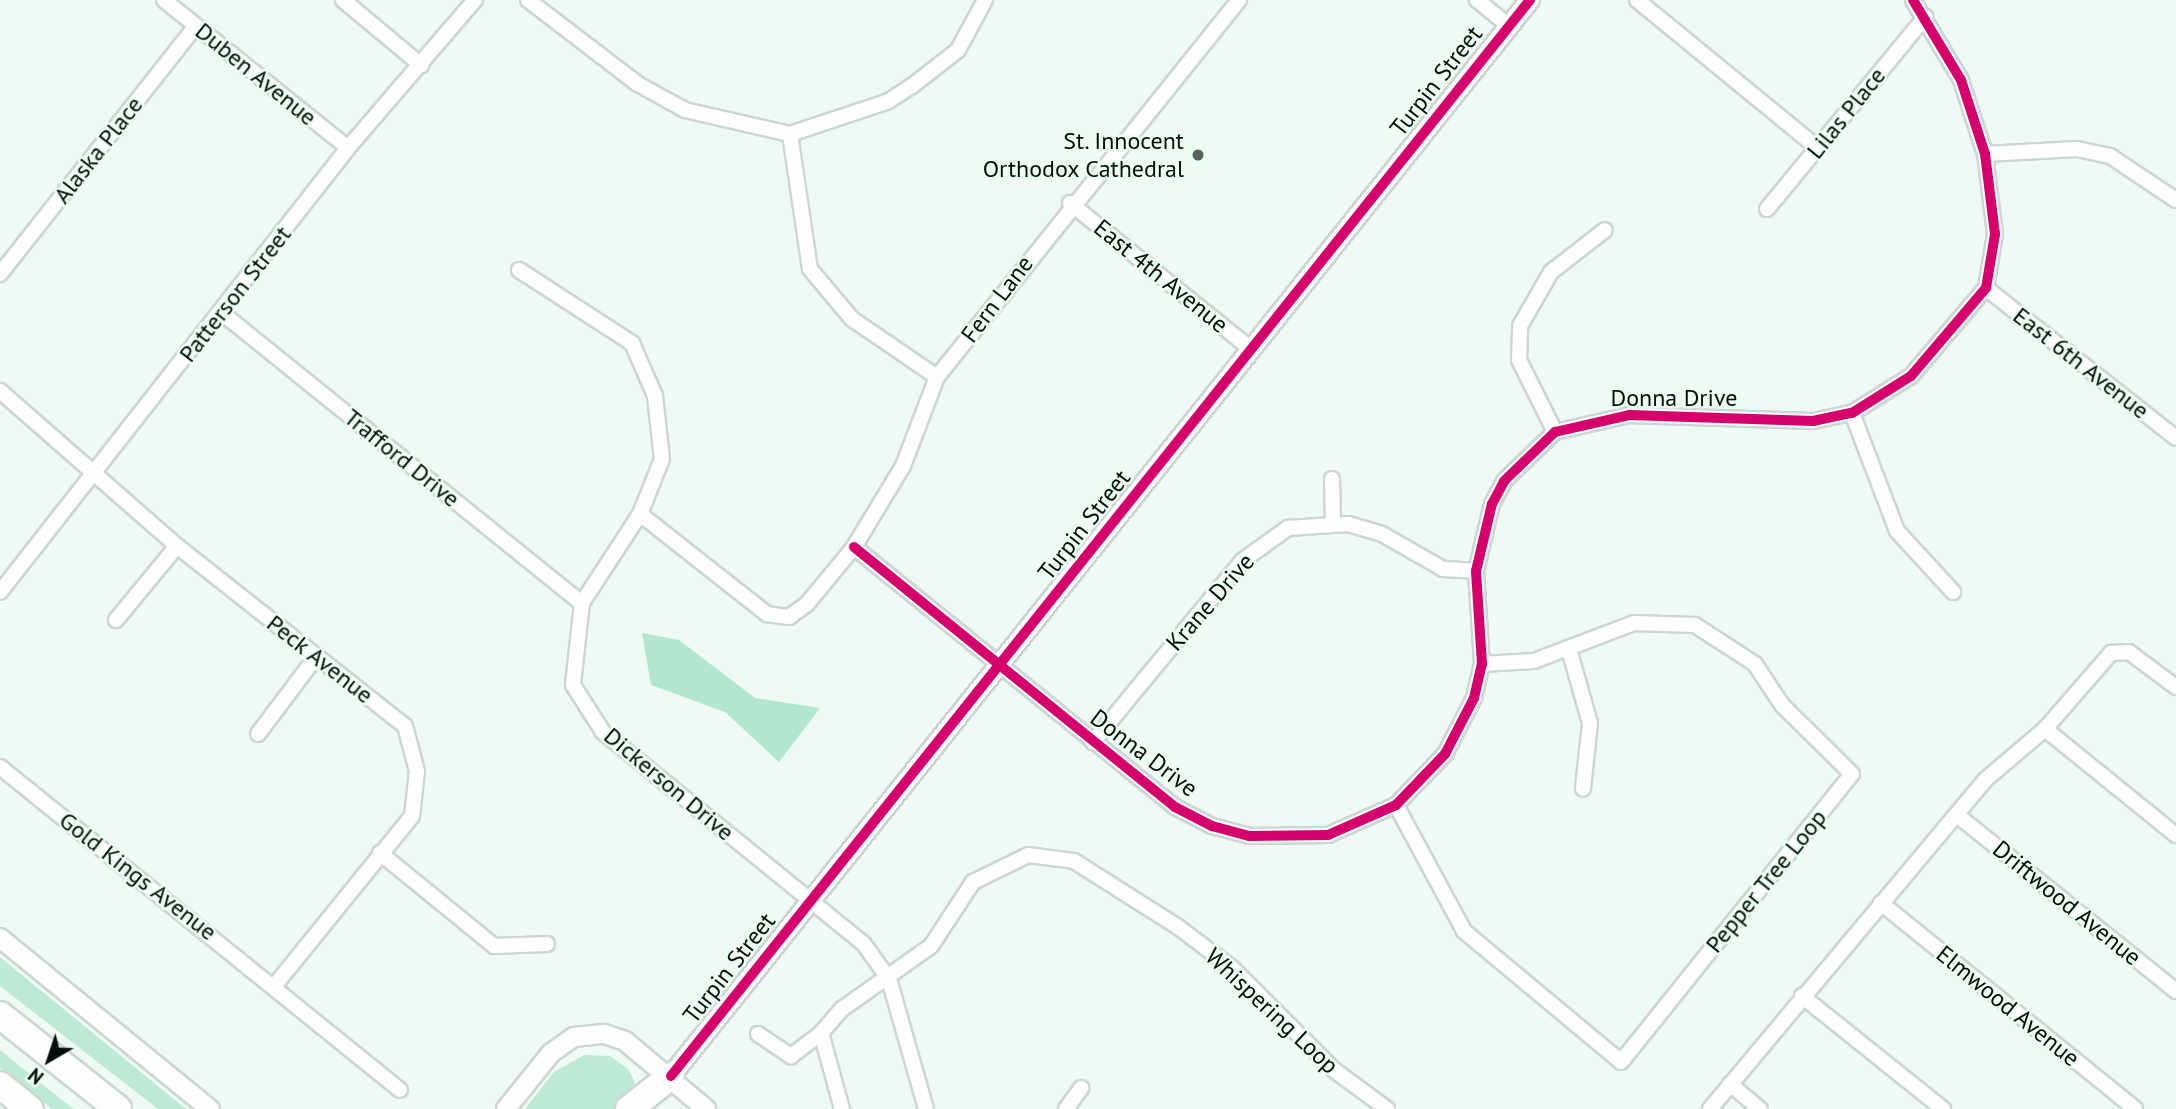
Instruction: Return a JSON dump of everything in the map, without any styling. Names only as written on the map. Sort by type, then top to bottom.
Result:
[{"type":"highway","points":[[0,1015],[118,1109]]},
{"type":"highway","points":[[30,1039],[136,1109]]},
{"type":"highway","points":[[629,1109],[671,1076]]},
{"type":"highway","points":[[653,1109],[671,1076]]},
{"type":"highway","points":[[0,1085],[30,1109]]},
{"type":"street","name":"Duben Avenue","points":[[164,0],[348,148]]},
{"type":"street","points":[[343,0],[421,65]]},
{"type":"street","name":"Patterson Street","points":[[0,592],[222,313],[348,148],[475,0]]},
{"type":"street","points":[[528,0],[638,84],[685,110],[790,134],[887,102],[912,86],[958,50],[985,0]]},
{"type":"street","name":"Fern Lane","points":[[640,514],[767,614],[789,617],[854,547],[903,466],[937,376],[1070,203],[1239,0]]},
{"type":"street","points":[[1477,0],[1507,25]]},
{"type":"street","name":"Turpin Street","points":[[671,1076],[1507,25],[1530,0]]},
{"type":"street","points":[[1637,0],[1818,148]]},
{"type":"street","points":[[1913,0],[1961,80],[1985,154],[1995,234],[1986,288]]},
{"type":"street","name":"Lilas Place","points":[[1767,209],[1925,17]]},
{"type":"street","name":"Alaska Place","points":[[0,274],[196,26]]},
{"type":"street","points":[[790,134],[810,270],[852,319],[937,376]]},
{"type":"street","points":[[1985,154],[2077,149],[2099,154],[2139,171],[2176,200]]},
{"type":"street","name":"East 4th Avenue","points":[[1070,203],[1251,349]]},
{"type":"street","points":[[1555,432],[1519,360],[1520,326],[1551,272],[1605,230]]},
{"type":"street","name":"Dickerson Drive","points":[[519,270],[632,343],[655,396],[662,459],[640,514],[582,603],[573,685],[603,732],[863,943],[889,979],[926,1109]]},
{"type":"street","name":"Donna Drive","points":[[854,547],[998,667],[1175,807],[1249,836],[1328,835],[1396,805],[1445,754],[1474,698],[1482,664],[1476,571],[1480,535],[1504,481],[1555,432],[1629,415],[1813,421],[1852,413],[1912,376],[1986,288]]},
{"type":"street","name":"East 6th Avenue","points":[[1986,288],[2176,438]]},
{"type":"street","name":"Trafford Drive","points":[[222,313],[582,603]]},
{"type":"street","name":"Peck Avenue","points":[[0,391],[96,470],[177,546],[405,726],[417,771],[412,816],[275,985]]},
{"type":"street","points":[[1852,413],[1898,531],[1954,592]]},
{"type":"street","points":[[1332,479],[1333,523]]},
{"type":"street","name":"Krane Drive","points":[[1093,742],[1257,547],[1288,527],[1333,523],[1382,534],[1443,569],[1476,571]]},
{"type":"street","points":[[116,620],[177,546]]},
{"type":"street","name":"Pepper Tree Loop","points":[[1396,805],[1464,931],[1621,1062],[1852,774],[1782,705],[1755,664],[1695,625],[1634,623],[1534,662],[1482,664]]},
{"type":"street","points":[[1569,649],[1590,723],[1583,789]]},
{"type":"street","points":[[1710,1109],[1985,780],[2045,729],[2111,653],[2139,658],[2176,687]]},
{"type":"street","points":[[258,734],[316,657]]},
{"type":"street","points":[[2045,729],[2176,835]]},
{"type":"street","name":"Gold Kings Avenue","points":[[0,766],[275,985],[400,1090]]},
{"type":"street","name":"Driftwood Avenue","points":[[1957,815],[2176,990]]},
{"type":"street","points":[[380,853],[494,946],[547,944]]},
{"type":"street","name":"Whispering Loop","points":[[758,1034],[791,1056],[821,1033],[842,1009],[889,979],[931,946],[973,883],[999,865],[1028,855],[1074,861],[1231,967],[1334,1070],[1387,1109]]},
{"type":"street","name":"Elmwood Avenue","points":[[1881,903],[2135,1109]]},
{"type":"street","points":[[0,938],[210,1109]]},
{"type":"street","points":[[1802,996],[1943,1109]]},
{"type":"street","points":[[821,1033],[842,1109]]},
{"type":"street","points":[[506,1109],[551,1053],[574,1037],[625,1041],[671,1076],[706,1109]]},
{"type":"street","points":[[1730,1084],[1760,1109]]},
{"type":"street","points":[[1066,1109],[1081,1088]]},
{"type":"green space","points":[[642,633],[679,640],[755,698],[820,708],[779,762],[725,712],[651,685]]},
{"type":"green space","points":[[0,957],[186,1109],[158,1109],[0,986]]},
{"type":"green space","points":[[0,1050],[74,1109],[52,1109],[0,1068]]},
{"type":"green space","points":[[584,1055],[610,1056],[628,1069],[635,1082],[619,1109],[525,1109],[554,1072]]},
{"type":"cycle path","points":[[671,1076],[1530,0]]},
{"type":"cycle path","points":[[854,547],[1175,807],[1212,826],[1249,836],[1328,835],[1396,805],[1445,754],[1474,698],[1482,664],[1476,571],[1492,504],[1504,481],[1555,432],[1629,415],[1813,421],[1852,413],[1911,376],[1986,288],[1995,234],[1985,154],[1961,80],[1913,0]]},
{"type":"place","name":"St. Innocent Orthodox Cathedral","points":[[1198,155]]}]
